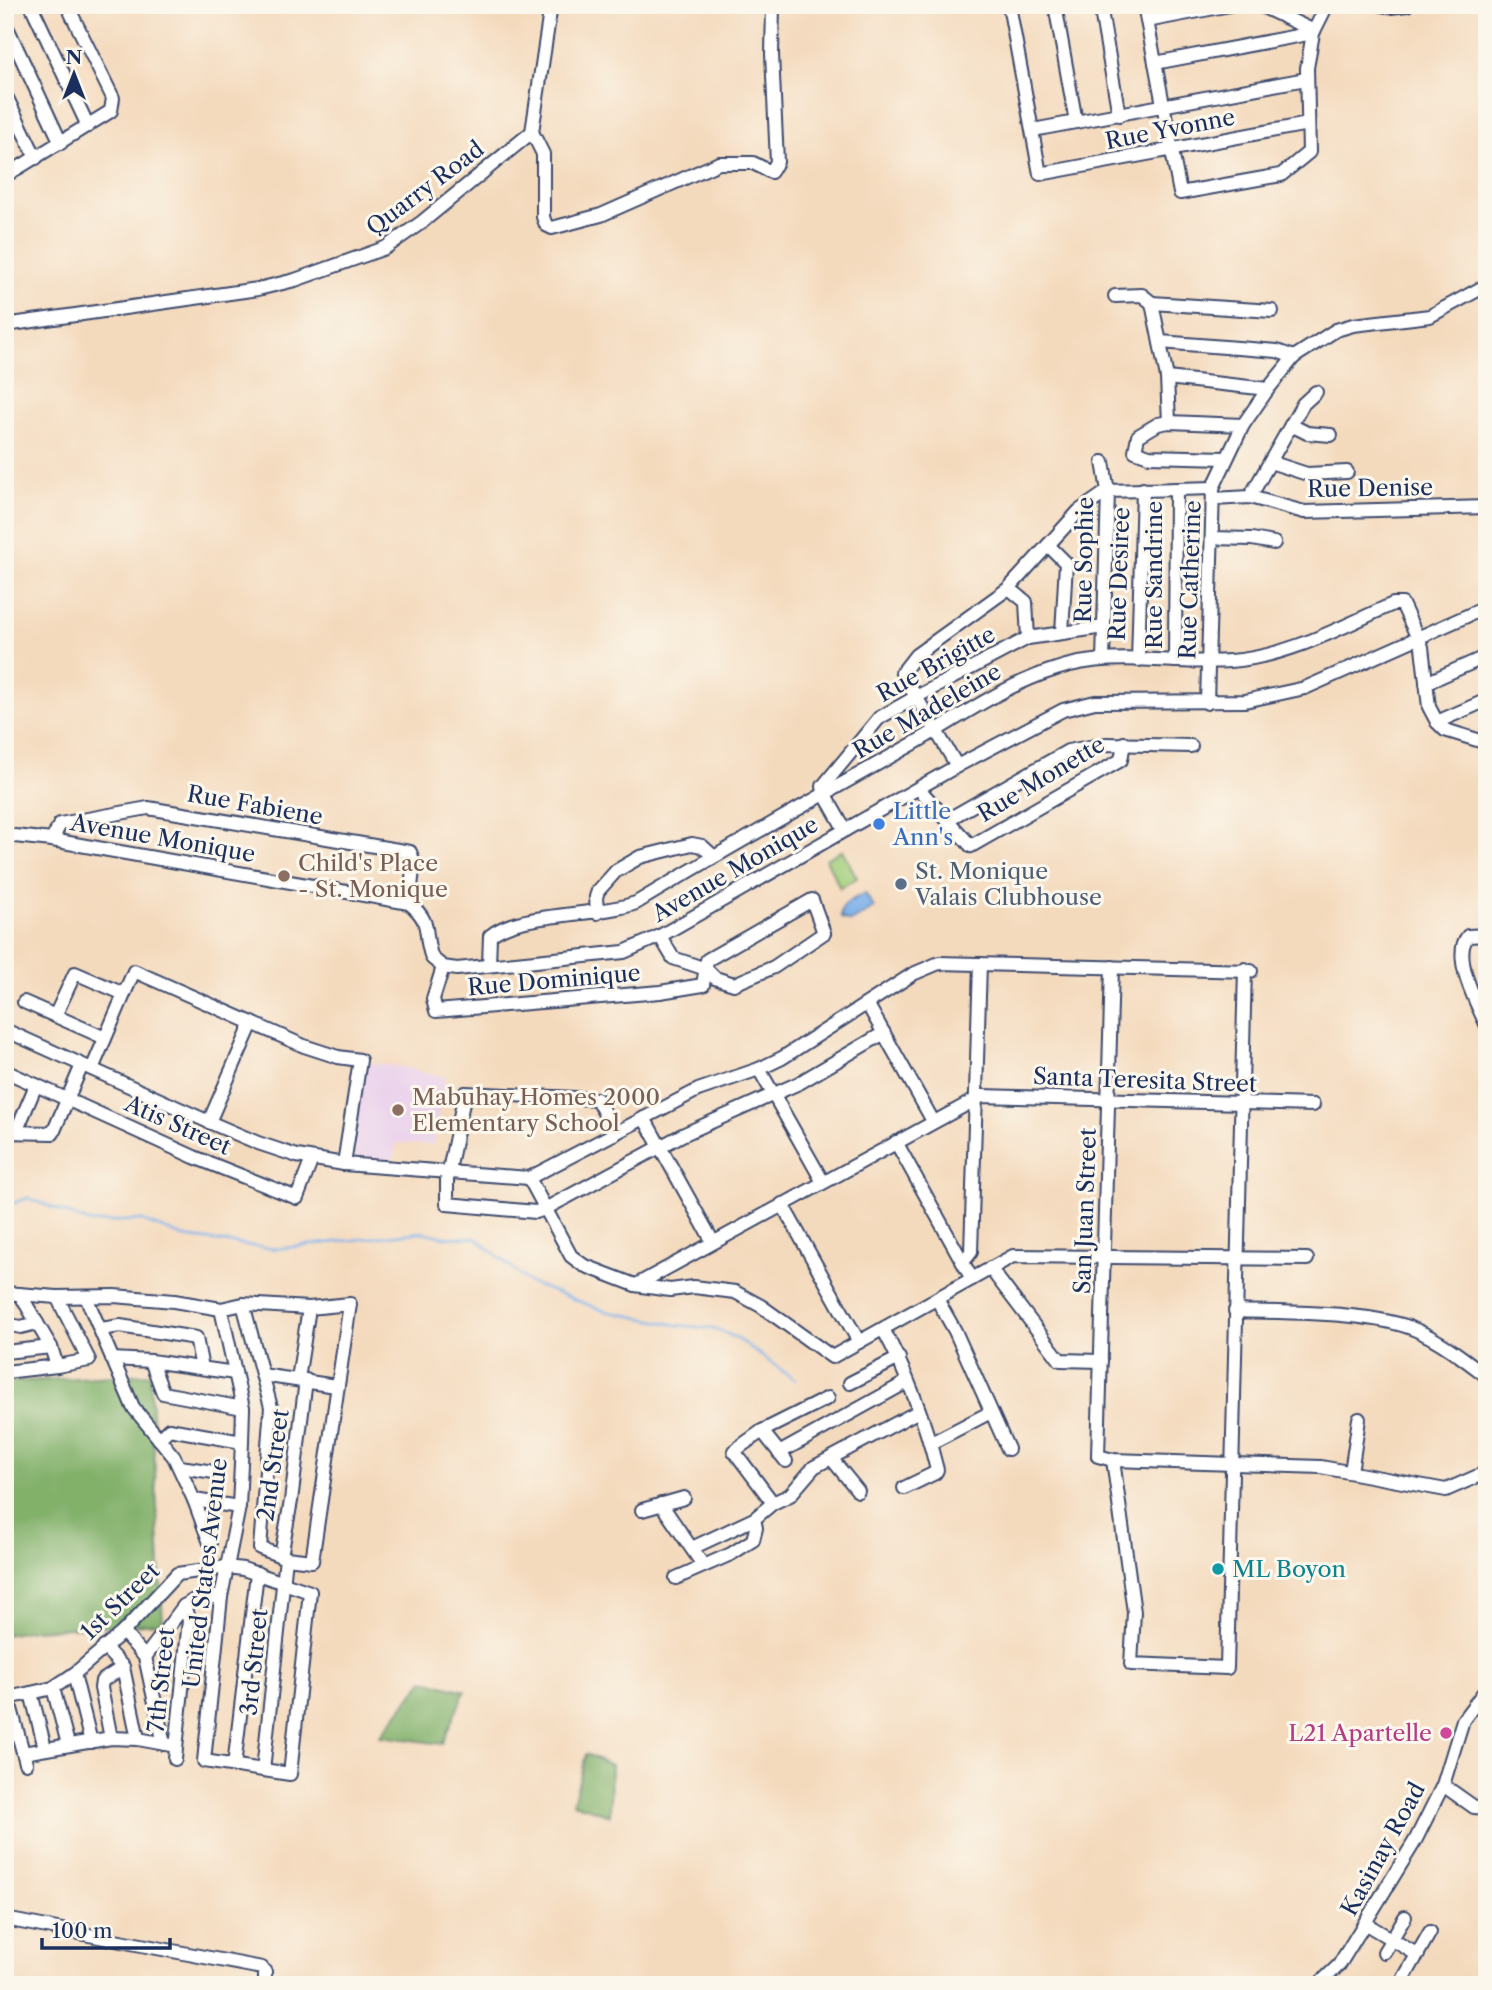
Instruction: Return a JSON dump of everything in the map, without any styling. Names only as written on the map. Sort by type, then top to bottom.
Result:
[{"type":"street","points":[[31,5],[88,126]]},
{"type":"street","points":[[6,173],[36,158],[111,111],[113,98],[67,5]]},
{"type":"street","points":[[551,5],[532,132],[543,154],[543,218],[546,225],[552,228],[601,215],[719,163],[753,163],[772,172],[777,162],[772,54],[773,5]]},
{"type":"street","points":[[1009,5],[1032,130],[1306,79]]},
{"type":"street","points":[[1055,5],[1076,122]]},
{"type":"street","points":[[1100,5],[1119,115]]},
{"type":"street","points":[[1144,5],[1180,193],[1280,175],[1309,152],[1306,79],[1313,32],[1327,5]]},
{"type":"street","points":[[1147,21],[1230,5]]},
{"type":"street","points":[[1259,5],[1313,32]]},
{"type":"street","points":[[1388,6],[1407,5]]},
{"type":"street","points":[[5,23],[61,143]]},
{"type":"street","points":[[1155,64],[1313,32]]},
{"type":"street","points":[[5,94],[36,158]]},
{"type":"street","name":"Rue Yvonne","points":[[1032,130],[1040,174],[1308,124]]},
{"type":"street","name":"Quarry Road","points":[[5,325],[258,289],[359,259],[386,248],[422,222],[532,132]]},
{"type":"street","name":"Rue Catherine","points":[[1207,703],[1213,494],[1226,458],[1243,425],[1294,356],[1336,330],[1353,325],[1430,316],[1487,285]]},
{"type":"street","points":[[1115,296],[1142,295],[1152,303],[1272,311]]},
{"type":"street","points":[[1152,303],[1167,378],[1169,422]]},
{"type":"street","points":[[1160,342],[1277,351],[1294,356]]},
{"type":"street","points":[[1167,378],[1268,389]]},
{"type":"street","points":[[1250,497],[1303,404],[1316,392]]},
{"type":"street","points":[[1226,458],[1149,456],[1135,451],[1138,436],[1158,424],[1169,422],[1243,425]]},
{"type":"street","points":[[1291,425],[1307,433],[1331,435]]},
{"type":"street","name":"Rue Sophie","points":[[1103,462],[1108,491],[1103,660]]},
{"type":"street","points":[[1270,462],[1307,474],[1347,472]]},
{"type":"street","name":"Rue Desiree","points":[[1138,660],[1143,489]]},
{"type":"street","name":"Rue Denise","points":[[1108,491],[1176,489],[1250,497],[1304,512],[1487,507]]},
{"type":"street","name":"Rue Sandrine","points":[[1175,661],[1176,489]]},
{"type":"street","points":[[957,766],[902,673],[916,655],[1009,588],[1079,511],[1108,491]]},
{"type":"street","points":[[1212,538],[1252,539],[1273,543]]},
{"type":"street","points":[[1048,545],[1066,563],[1062,633]]},
{"type":"street","points":[[1009,588],[1026,602],[1028,638]]},
{"type":"street","name":"Rue Madeleine","points":[[489,965],[490,936],[496,930],[535,919],[617,910],[636,903],[713,856],[1014,685],[1058,668],[1103,660],[1208,662],[1250,659],[1288,650],[1394,604],[1402,604],[1418,638]]},
{"type":"street","name":"Avenue Monique","points":[[443,967],[457,969],[624,952],[660,936],[957,766],[1063,710],[1108,702],[1245,701],[1305,688],[1487,607]]},
{"type":"street","name":"Rue Brigitte","points":[[824,793],[826,780],[879,719],[916,697],[1028,638],[1104,627]]},
{"type":"street","points":[[1418,638],[1422,647],[1429,707],[1437,722],[1445,730],[1487,743]]},
{"type":"street","points":[[1426,683],[1487,656]]},
{"type":"street","points":[[1437,722],[1487,699]]},
{"type":"street","points":[[919,789],[947,820],[1068,751],[1124,743],[1191,746]]},
{"type":"street","name":"Rue Monette","points":[[947,820],[971,846],[1121,760],[1124,743]]},
{"type":"street","points":[[824,793],[845,830]]},
{"type":"street","name":"Rue Fabiene","points":[[52,840],[60,824],[148,808],[410,852],[414,862],[409,903]]},
{"type":"street","name":"Avenue Monique","points":[[5,835],[52,840],[409,903]]},
{"type":"street","points":[[597,913],[598,891],[616,871],[633,861],[692,844],[702,846],[713,856]]},
{"type":"street","points":[[660,936],[673,958],[706,969],[715,978],[734,984],[774,967],[824,933],[812,900],[707,960],[706,969]]},
{"type":"street","points":[[409,903],[421,913],[426,923],[432,958],[443,967]]},
{"type":"street","points":[[1487,935],[1468,936],[1462,942],[1461,952],[1465,973],[1487,1026]]},
{"type":"street","points":[[5,1030],[258,1143],[312,1159],[344,1164],[529,1178],[698,1090],[760,1069],[782,1058],[925,968],[939,963],[1248,970],[1241,1103],[1237,1258],[1236,1311],[1232,1464],[1227,1668],[1131,1664],[1134,1612],[1113,1460],[1232,1464],[1305,1466],[1446,1490],[1487,1472]]},
{"type":"street","points":[[962,1262],[971,1252],[980,964]]},
{"type":"street","name":"Rue Dominique","points":[[443,967],[433,999],[436,1011],[660,992],[703,985],[706,969]]},
{"type":"street","name":"San Juan Street","points":[[1112,967],[1098,1456],[1113,1460]]},
{"type":"street","points":[[36,1085],[11,1132],[52,1133],[67,1099],[105,1038],[134,971],[334,1056],[360,1059],[344,1164]]},
{"type":"street","points":[[55,1016],[75,973],[124,994]]},
{"type":"street","points":[[24,1002],[105,1038]]},
{"type":"street","points":[[868,1005],[933,1121]]},
{"type":"street","points":[[209,1122],[252,1023]]},
{"type":"street","points":[[615,1134],[597,1099],[465,1093],[449,1172],[447,1204],[536,1212],[545,1209],[692,1129],[819,1072],[884,1033]]},
{"type":"street","points":[[760,1069],[823,1182]]},
{"type":"street","name":"Atis Street","points":[[6,1073],[194,1157],[297,1198],[312,1159]]},
{"type":"street","points":[[635,1285],[976,1098]]},
{"type":"street","name":"Santa Teresita Street","points":[[976,1098],[1312,1105]]},
{"type":"street","points":[[644,1118],[713,1242]]},
{"type":"street","points":[[896,1142],[972,1279]]},
{"type":"street","points":[[529,1178],[571,1256],[583,1265],[635,1285],[670,1290],[705,1288],[735,1292],[761,1306],[832,1357],[1013,1256],[1307,1259]]},
{"type":"street","points":[[782,1204],[859,1342]]},
{"type":"street","points":[[990,1268],[1060,1360],[1101,1361]]},
{"type":"street","points":[[5,1293],[57,1297],[114,1296],[174,1301],[221,1309],[243,1304],[309,1308],[350,1304],[312,1561],[283,1557],[260,1548],[271,1407],[243,1304]]},
{"type":"street","points":[[20,1294],[51,1348],[57,1366]]},
{"type":"street","points":[[5,1371],[89,1360],[57,1297]]},
{"type":"street","points":[[86,1297],[133,1408],[180,1467],[210,1543]]},
{"type":"street","points":[[937,1299],[955,1331],[1008,1449]]},
{"type":"street","name":"2nd Street","points":[[283,1557],[291,1502],[309,1308]]},
{"type":"street","name":"United States Avenue","points":[[221,1309],[243,1408],[242,1442],[239,1507],[221,1597],[204,1761],[234,1766]]},
{"type":"street","points":[[1236,1311],[1389,1322],[1416,1330],[1449,1349],[1487,1379]]},
{"type":"street","points":[[5,1327],[37,1323]]},
{"type":"street","points":[[101,1329],[120,1326],[196,1338],[202,1368]]},
{"type":"street","points":[[883,1329],[908,1382],[931,1443],[937,1470],[904,1488]]},
{"type":"street","points":[[5,1352],[51,1348]]},
{"type":"street","points":[[850,1383],[898,1358]]},
{"type":"street","points":[[112,1359],[151,1361],[235,1373]]},
{"type":"street","points":[[151,1361],[163,1393],[243,1408]]},
{"type":"street","points":[[262,1375],[336,1386]]},
{"type":"street","points":[[762,1431],[783,1457],[908,1382]]},
{"type":"street","points":[[773,1503],[734,1451],[762,1431],[828,1398]]},
{"type":"street","points":[[692,1548],[754,1519],[773,1503],[790,1495],[814,1467],[919,1411]]},
{"type":"street","points":[[931,1443],[991,1412]]},
{"type":"street","points":[[1351,1472],[1359,1419]]},
{"type":"street","points":[[159,1439],[169,1429],[242,1442]]},
{"type":"street","points":[[831,1458],[858,1491]]},
{"type":"street","points":[[180,1467],[214,1472]]},
{"type":"street","points":[[642,1510],[684,1498]]},
{"type":"street","points":[[194,1500],[239,1507]]},
{"type":"street","points":[[662,1504],[703,1565]]},
{"type":"street","points":[[677,1578],[731,1554],[753,1540],[756,1528],[754,1519]]},
{"type":"street","name":"3rd Street","points":[[263,1770],[283,1582],[283,1557]]},
{"type":"street","name":"1st Street","points":[[45,1748],[24,1758],[8,1698],[53,1688],[74,1674],[123,1632],[177,1574],[228,1567],[257,1573],[310,1591],[290,1774],[263,1770]]},
{"type":"street","points":[[257,1573],[234,1766],[263,1770]]},
{"type":"street","points":[[145,1657],[184,1606],[199,1597],[221,1597]]},
{"type":"street","name":"7th Street","points":[[172,1750],[190,1620],[184,1606]]},
{"type":"street","points":[[123,1632],[145,1657],[172,1750]]},
{"type":"street","points":[[104,1647],[123,1667],[138,1739]]},
{"type":"street","points":[[111,1738],[102,1681],[123,1667]]},
{"type":"street","points":[[74,1674],[91,1742]]},
{"type":"street","points":[[53,1688],[68,1744]]},
{"type":"street","name":"Kasinay Road","points":[[1318,1985],[1339,1965],[1415,1841],[1443,1785],[1463,1720],[1487,1688]]},
{"type":"street","points":[[31,1693],[45,1748],[111,1738],[138,1739],[172,1750]]},
{"type":"street","points":[[1443,1785],[1474,1807],[1487,1808]]},
{"type":"street","points":[[1384,1952],[1405,1917]]},
{"type":"street","points":[[5,1919],[262,1968],[265,1972],[265,1985]]},
{"type":"street","points":[[1366,1924],[1418,1955]]},
{"type":"street","points":[[1400,1985],[1430,1932]]},
{"type":"shaded area","name":"Mabuhay Homes 2000 Elementary School","points":[[364,1062],[445,1077],[433,1145],[396,1143],[393,1163],[349,1158]]},
{"type":"green space","points":[[842,850],[857,878],[840,888],[826,859]]},
{"type":"green space","points":[[150,1374],[163,1623],[32,1630],[5,1635],[5,1382]]},
{"type":"green space","points":[[424,1680],[465,1691],[442,1744],[380,1736]]},
{"type":"green space","points":[[586,1754],[611,1765],[610,1815],[573,1803]]},
{"type":"water","points":[[865,893],[874,908],[851,922],[841,918],[845,905]]},
{"type":"waterway","points":[[5,1206],[28,1198],[91,1223],[140,1220],[184,1237],[275,1249],[422,1232],[444,1237],[476,1238],[530,1283],[605,1311],[677,1325],[716,1329],[738,1339],[795,1380]]},
{"type":"place","name":"Little Ann's","points":[[879,824]]},
{"type":"place","name":"Child's Place - St. Monique","points":[[284,876]]},
{"type":"place","name":"St. Monique Valais Clubhouse","points":[[901,884]]},
{"type":"place","name":"Mabuhay Homes 2000 Elementary School","points":[[398,1110]]},
{"type":"place","name":"ML Boyon","points":[[1218,1569]]},
{"type":"place","name":"L21 Apartelle","points":[[1446,1733]]}]
